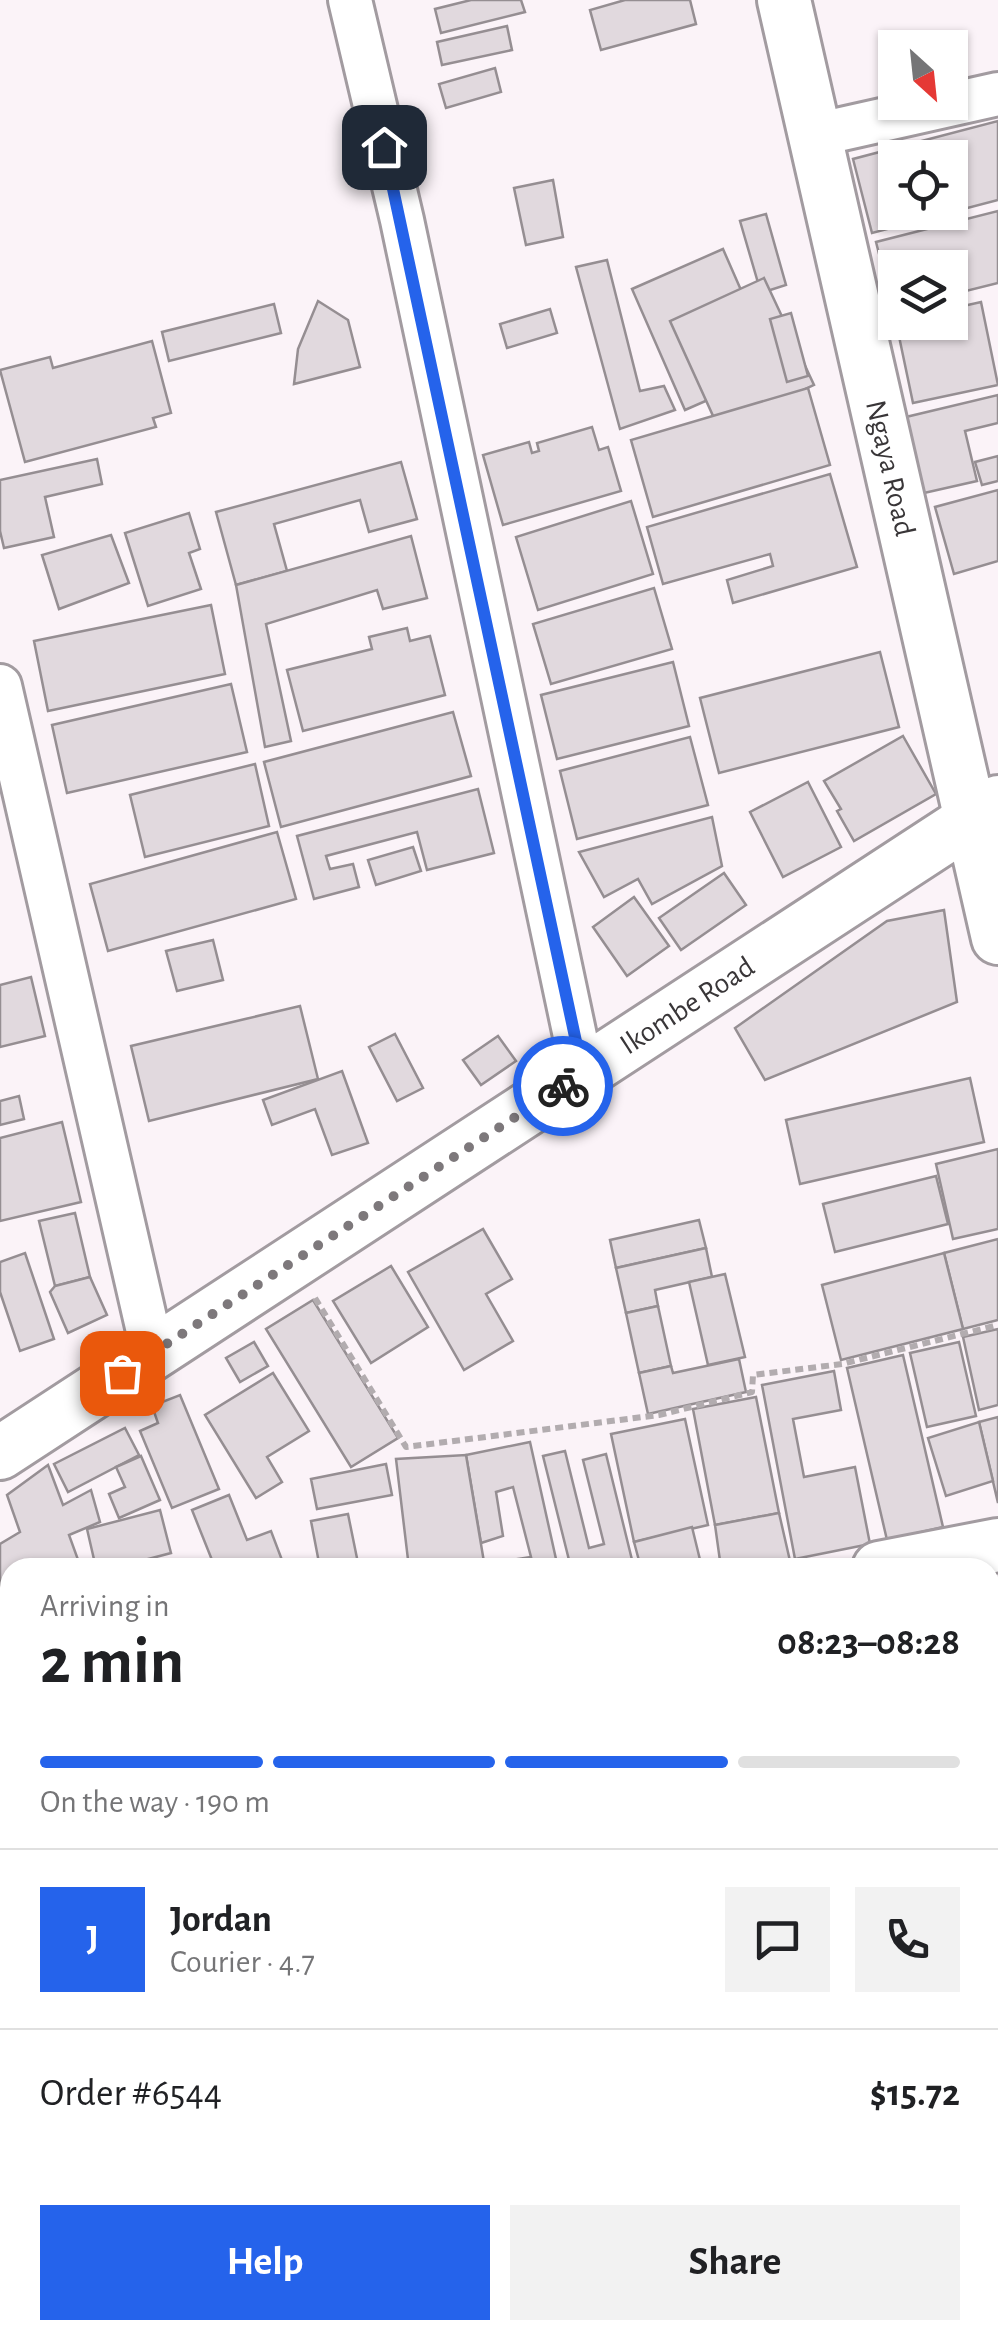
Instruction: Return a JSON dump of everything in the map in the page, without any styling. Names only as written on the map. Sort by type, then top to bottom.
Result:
[{"type":"street","points":[[350,0],[406,240],[583,1074]]},
{"type":"street","name":"Ngaya Road","points":[[784,0],[984,811],[998,938]]},
{"type":"street","points":[[815,135],[998,94]]},
{"type":"street","points":[[0,686],[153,1353]]},
{"type":"street","name":"Ikombe Road","points":[[0,1453],[984,811]]},
{"type":"street","points":[[931,1558],[998,1545]]},
{"type":"path","points":[[294,1262],[406,1447],[660,1414],[752,1392],[753,1375],[842,1364],[998,1325]]},
{"type":"building","points":[[471,0],[521,0],[525,12],[441,33],[435,9]]},
{"type":"building","points":[[625,0],[690,0],[696,24],[601,50],[590,10]]},
{"type":"building","points":[[507,26],[512,50],[442,65],[437,42]]},
{"type":"building","points":[[495,68],[501,92],[446,108],[439,84]]},
{"type":"building","points":[[998,121],[998,200],[968,208],[968,140],[926,140]]},
{"type":"building","points":[[878,152],[878,230],[883,230],[872,233],[853,159]]},
{"type":"building","points":[[553,180],[563,237],[526,245],[514,188]]},
{"type":"building","points":[[998,211],[998,283],[968,290],[968,250],[878,250],[876,242],[923,230],[968,230],[968,219]]},
{"type":"building","points":[[766,214],[786,285],[761,293],[740,221]]},
{"type":"building","points":[[723,249],[776,370],[685,410],[632,289]]},
{"type":"building","points":[[607,260],[640,391],[664,386],[675,410],[620,429],[576,267]]},
{"type":"building","points":[[764,278],[814,385],[719,429],[670,321]]},
{"type":"building","points":[[318,301],[348,320],[360,367],[294,384],[298,349]]},
{"type":"building","points":[[981,302],[998,385],[913,403],[900,340],[968,340],[968,305]]},
{"type":"building","points":[[274,304],[281,333],[169,361],[162,332]]},
{"type":"building","points":[[550,309],[557,333],[507,348],[500,324]]},
{"type":"building","points":[[791,313],[808,376],[787,382],[770,319]]},
{"type":"building","points":[[152,341],[171,413],[153,418],[156,427],[25,462],[0,370],[50,357],[53,368]]},
{"type":"building","points":[[808,388],[830,465],[653,517],[631,440]]},
{"type":"building","points":[[998,395],[998,423],[965,431],[977,481],[924,493],[906,417]]},
{"type":"building","points":[[592,427],[599,450],[608,447],[621,491],[503,525],[483,455],[529,442],[532,453],[539,451],[537,443]]},
{"type":"building","points":[[998,456],[998,481],[982,485],[975,462]]},
{"type":"building","points":[[97,459],[102,484],[45,497],[54,537],[4,548],[0,480]]},
{"type":"building","points":[[401,462],[417,519],[369,532],[360,500],[274,524],[287,571],[236,585],[216,512]]},
{"type":"building","points":[[830,474],[857,567],[733,603],[727,580],[773,566],[770,554],[663,584],[647,527]]},
{"type":"building","points":[[998,490],[998,561],[954,574],[935,507]]},
{"type":"building","points":[[631,501],[653,574],[538,610],[516,537]]},
{"type":"building","points":[[189,513],[200,549],[189,553],[201,589],[148,606],[125,533]]},
{"type":"building","points":[[111,535],[129,583],[59,609],[42,555]]},
{"type":"building","points":[[411,536],[427,598],[383,609],[377,590],[266,624],[291,741],[265,747],[236,585]]},
{"type":"building","points":[[654,588],[672,649],[551,684],[533,624]]},
{"type":"building","points":[[211,605],[225,674],[48,711],[34,641]]},
{"type":"building","points":[[407,628],[410,641],[430,636],[445,695],[303,731],[287,670],[372,649],[369,637]]},
{"type":"building","points":[[880,652],[899,727],[719,773],[700,698]]},
{"type":"building","points":[[673,662],[689,726],[557,759],[541,695]]},
{"type":"building","points":[[231,684],[247,752],[67,793],[52,725]]},
{"type":"building","points":[[453,712],[471,776],[281,827],[264,762]]},
{"type":"building","points":[[903,736],[936,794],[854,841],[824,781]]},
{"type":"building","points":[[690,737],[708,805],[577,839],[560,771]]},
{"type":"building","points":[[255,764],[269,826],[145,857],[130,795]]},
{"type":"building","points":[[808,782],[841,847],[783,877],[750,812]]},
{"type":"building","points":[[478,789],[494,853],[427,870],[417,832],[326,856],[330,869],[353,864],[359,887],[314,899],[297,836]]},
{"type":"building","points":[[712,817],[722,866],[652,904],[638,879],[604,897],[579,852]]},
{"type":"building","points":[[277,832],[296,899],[108,951],[90,884]]},
{"type":"building","points":[[413,847],[421,871],[376,885],[368,860]]},
{"type":"building","points":[[724,873],[746,905],[681,950],[659,918]]},
{"type":"building","points":[[634,897],[669,946],[627,976],[593,927]]},
{"type":"building","points":[[944,910],[957,1002],[765,1080],[735,1028],[887,921]]},
{"type":"building","points":[[213,940],[223,980],[177,991],[166,951]]},
{"type":"building","points":[[31,977],[45,1036],[0,1047],[0,985]]},
{"type":"building","points":[[300,1006],[318,1079],[149,1121],[131,1046]]},
{"type":"building","points":[[395,1034],[423,1088],[397,1101],[369,1047]]},
{"type":"building","points":[[498,1036],[516,1061],[481,1085],[463,1060]]},
{"type":"building","points":[[342,1071],[368,1143],[332,1155],[315,1109],[272,1125],[263,1100]]},
{"type":"building","points":[[970,1078],[984,1142],[800,1184],[786,1120]]},
{"type":"building","points":[[19,1096],[24,1119],[0,1125],[0,1101]]},
{"type":"building","points":[[62,1122],[81,1202],[0,1221],[0,1138]]},
{"type":"building","points":[[998,1149],[998,1229],[953,1239],[936,1164]]},
{"type":"building","points":[[936,1176],[948,1224],[835,1252],[823,1204]]},
{"type":"building","points":[[75,1213],[90,1277],[55,1286],[39,1221]]},
{"type":"building","points":[[699,1220],[706,1248],[616,1268],[610,1240]]},
{"type":"building","points":[[483,1229],[512,1279],[486,1294],[513,1341],[464,1370],[408,1272]]},
{"type":"building","points":[[998,1239],[998,1320],[963,1329],[944,1253]]},
{"type":"building","points":[[706,1248],[712,1277],[655,1290],[658,1306],[626,1313],[616,1268]]},
{"type":"building","points":[[25,1253],[54,1339],[20,1351],[0,1292],[0,1262]]},
{"type":"building","points":[[944,1253],[963,1329],[841,1360],[822,1285]]},
{"type":"building","points":[[391,1266],[428,1327],[371,1363],[333,1301]]},
{"type":"building","points":[[725,1274],[745,1357],[708,1365],[689,1282]]},
{"type":"building","points":[[90,1277],[107,1315],[68,1333],[50,1292],[55,1286]]},
{"type":"building","points":[[313,1300],[398,1438],[351,1467],[266,1329]]},
{"type":"building","points":[[658,1306],[671,1366],[639,1373],[626,1313]]},
{"type":"building","points":[[998,1329],[998,1405],[979,1410],[963,1337]]},
{"type":"building","points":[[254,1342],[268,1366],[240,1382],[226,1358]]},
{"type":"building","points":[[959,1342],[976,1416],[927,1427],[910,1353]]},
{"type":"building","points":[[903,1355],[943,1527],[887,1540],[847,1368]]},
{"type":"building","points":[[739,1359],[746,1392],[648,1414],[639,1373],[671,1366],[673,1373]]},
{"type":"building","points":[[834,1371],[841,1410],[793,1419],[804,1477],[855,1467],[870,1544],[795,1558],[762,1385]]},
{"type":"building","points":[[273,1373],[309,1431],[267,1457],[282,1482],[256,1498],[205,1415]]},
{"type":"building","points":[[180,1395],[219,1489],[172,1508],[140,1431],[158,1423],[152,1406]]},
{"type":"building","points":[[756,1397],[779,1513],[715,1525],[693,1409]]},
{"type":"building","points":[[998,1417],[998,1503],[979,1422]]},
{"type":"building","points":[[685,1419],[708,1525],[634,1542],[611,1434]]},
{"type":"building","points":[[979,1422],[993,1481],[946,1496],[928,1438]]},
{"type":"building","points":[[125,1428],[139,1455],[68,1492],[54,1464]]},
{"type":"building","points":[[530,1442],[556,1558],[525,1558],[531,1557],[513,1487],[496,1492],[503,1536],[481,1543],[466,1455]]},
{"type":"building","points":[[565,1451],[589,1548],[604,1544],[583,1460],[606,1454],[632,1558],[568,1558],[543,1456]]},
{"type":"building","points":[[466,1455],[483,1558],[408,1558],[396,1459]]},
{"type":"building","points":[[141,1456],[160,1500],[119,1518],[109,1494],[125,1487],[116,1467]]},
{"type":"building","points":[[386,1464],[392,1495],[317,1509],[311,1479]]},
{"type":"building","points":[[48,1465],[63,1505],[91,1490],[100,1522],[69,1535],[77,1558],[0,1558],[0,1544],[20,1532],[7,1495]]},
{"type":"building","points":[[229,1495],[247,1540],[271,1531],[281,1558],[211,1558],[192,1510]]},
{"type":"building","points":[[160,1510],[171,1553],[152,1558],[94,1558],[87,1529]]},
{"type":"building","points":[[779,1513],[789,1558],[720,1558],[715,1525]]},
{"type":"building","points":[[348,1514],[357,1558],[318,1558],[311,1521]]},
{"type":"building","points":[[692,1527],[700,1558],[638,1558],[634,1542]]},
{"type":"way so far","points":[[122,1373],[563,1086]]},
{"type":"route","points":[[384,147],[583,1074],[563,1086]]}]
